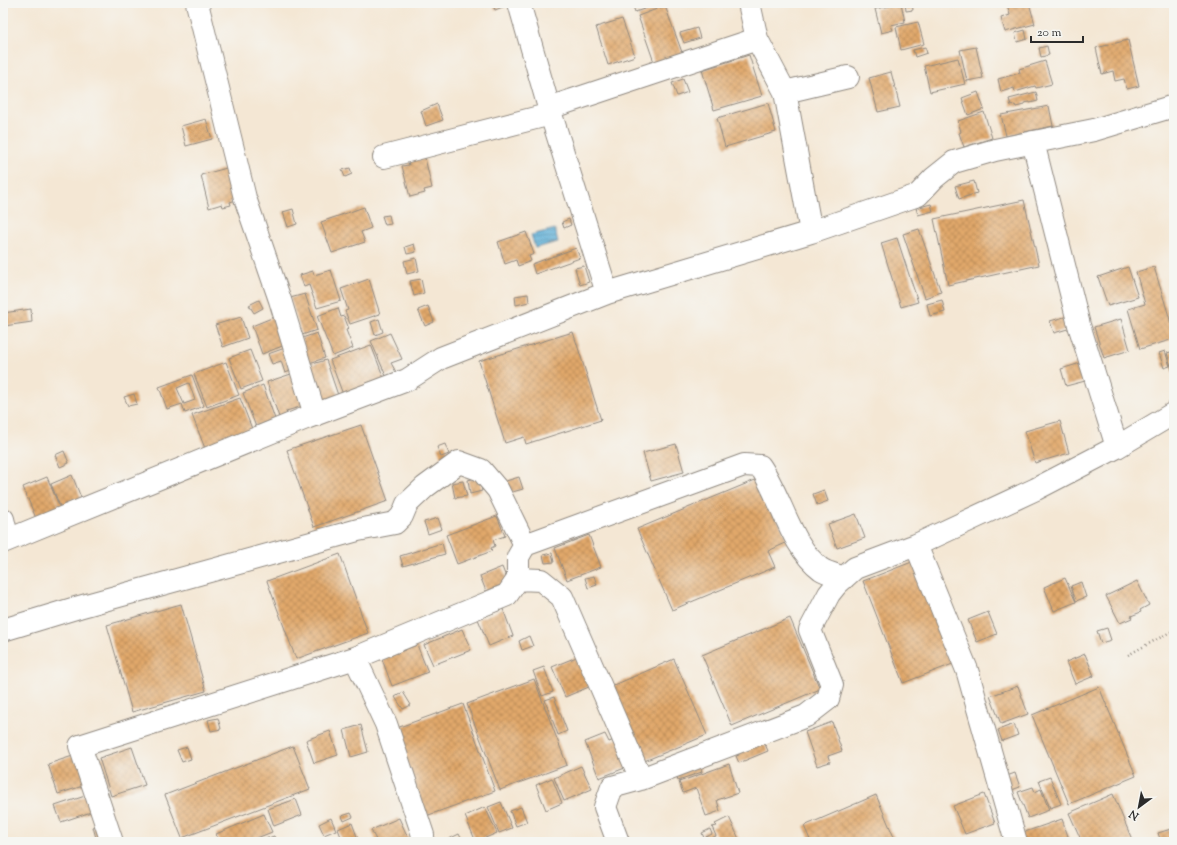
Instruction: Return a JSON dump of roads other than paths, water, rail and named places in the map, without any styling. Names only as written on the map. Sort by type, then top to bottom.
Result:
[{"type":"street","points":[[197,3],[244,198],[280,300],[315,415]]},
{"type":"street","points":[[519,3],[550,111],[607,293]]},
{"type":"street","points":[[749,3],[757,39],[785,92],[811,232]]},
{"type":"street","points":[[384,157],[550,111],[757,39]]},
{"type":"street","points":[[785,92],[848,77]]},
{"type":"street","points":[[3,519],[6,541],[315,415],[407,380],[441,358],[607,293],[811,232],[918,195],[934,178],[954,162],[995,150],[1094,130],[1174,106]]},
{"type":"street","points":[[1033,142],[1079,325],[1117,447]]},
{"type":"street","points":[[618,842],[605,807],[612,787],[641,779],[806,716],[828,698],[832,685],[810,630],[829,594],[837,584],[855,568],[916,545],[1036,489],[1117,447],[1174,413]]},
{"type":"street","points":[[3,630],[80,607],[351,532],[395,523],[402,516],[407,504],[425,487],[459,462],[481,470],[498,490],[525,545]]},
{"type":"street","points":[[112,842],[80,746],[355,658],[506,595],[518,579],[518,557],[525,545],[744,465],[760,466],[767,477],[787,521],[804,551],[821,569],[844,578]]},
{"type":"street","points":[[916,545],[967,670],[1016,842]]},
{"type":"street","points":[[518,579],[541,580],[562,597],[641,779]]},
{"type":"street","points":[[355,658],[386,724],[423,834],[421,842]]},
{"type":"water","points":[[555,229],[558,242],[535,248],[531,235]]}]
